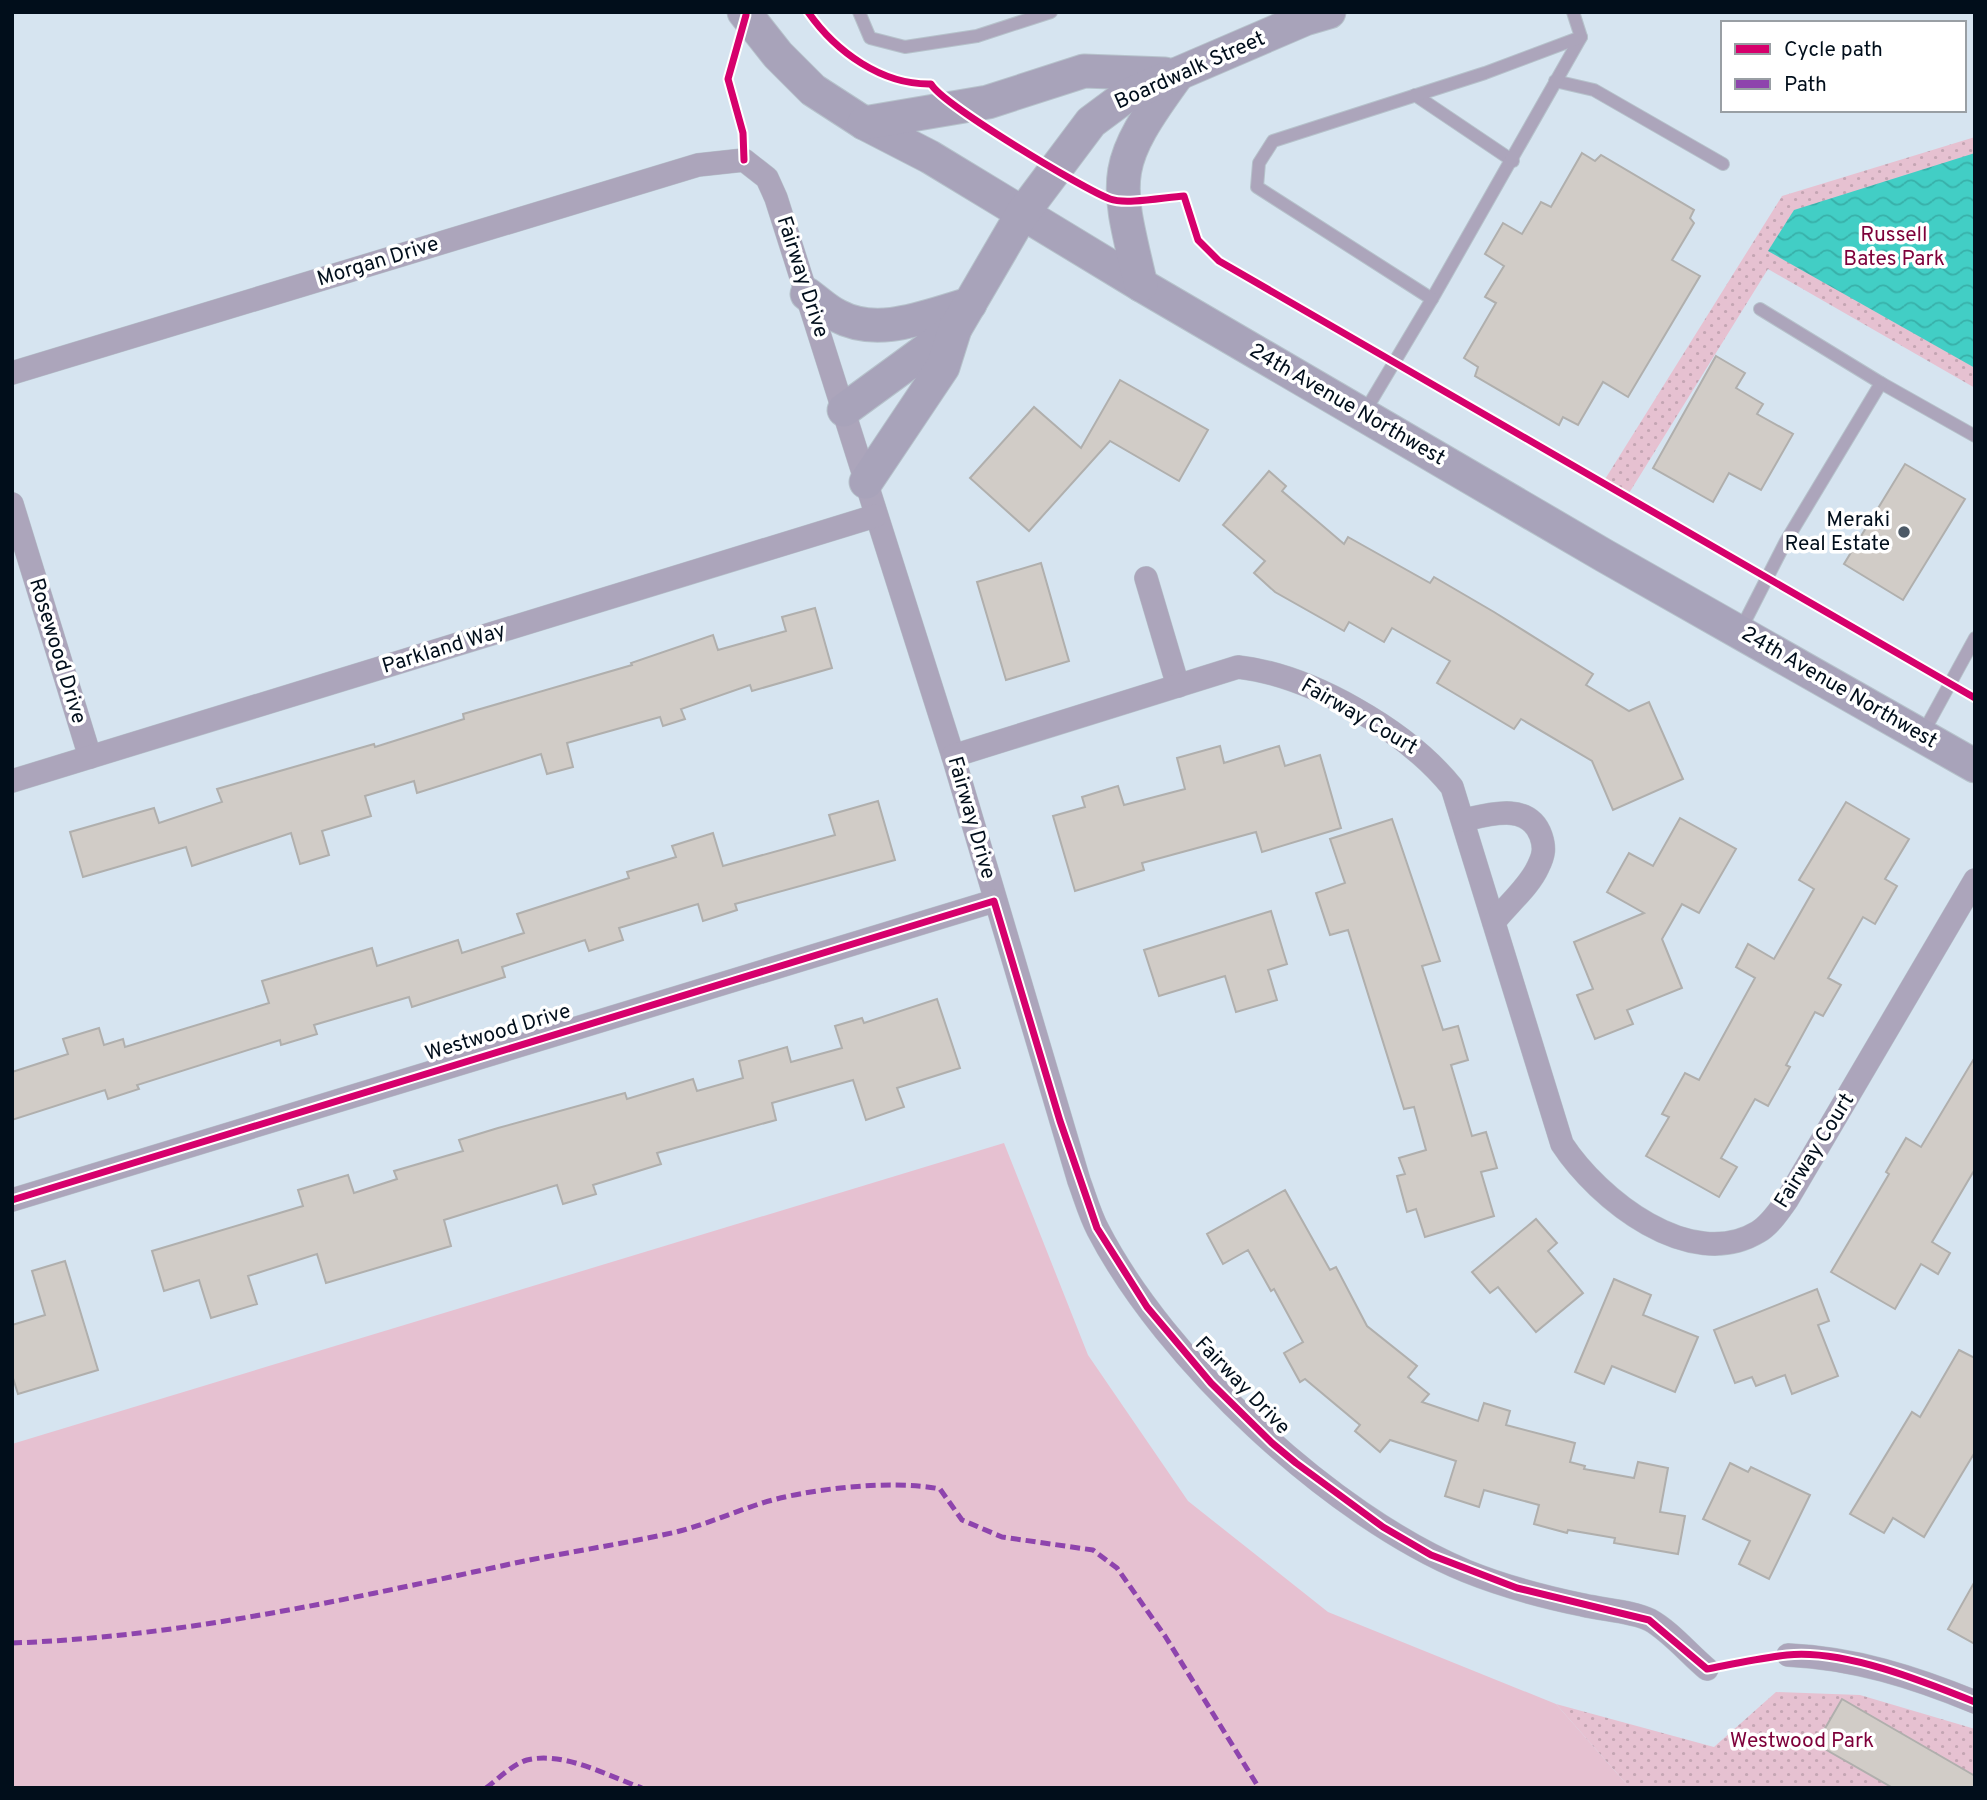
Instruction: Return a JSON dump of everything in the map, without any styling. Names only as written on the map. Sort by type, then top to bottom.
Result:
[{"type":"street","name":"24th Avenue Northwest","points":[[744,12],[778,55],[814,90],[864,122],[930,157],[1141,285],[1605,556],[1975,766]]},
{"type":"street","name":"Boardwalk Street","points":[[962,316],[1021,214],[1081,135],[1106,109],[1126,96],[1312,15]]},
{"type":"street","points":[[864,122],[988,102],[1084,71],[1178,74]]},
{"type":"street","points":[[1141,285],[1122,204],[1124,165],[1140,127],[1178,74]]},
{"type":"street","name":"Fairway Drive","points":[[744,160],[767,178],[807,294],[953,756],[1060,1121],[1097,1228],[1147,1307],[1211,1383],[1272,1443],[1383,1527],[1431,1555],[1517,1588],[1650,1620],[1707,1669]]},
{"type":"street","name":"Morgan Drive","points":[[12,373],[698,165],[744,160]]},
{"type":"street","points":[[807,294],[838,317],[874,326],[962,316]]},
{"type":"street","points":[[844,410],[962,316]]},
{"type":"street","points":[[866,482],[943,367],[962,316]]},
{"type":"street","name":"Rosewood Drive","points":[[12,504],[90,758]]},
{"type":"street","name":"Parkland Way","points":[[12,781],[875,516]]},
{"type":"street","points":[[1146,578],[1178,686]]},
{"type":"street","name":"Fairway Court","points":[[953,756],[1238,667],[1284,675],[1306,683],[1397,735],[1422,753],[1452,787],[1562,1144],[1576,1167],[1616,1203],[1667,1234],[1685,1241],[1713,1244],[1759,1232],[1787,1200],[1975,880]]},
{"type":"street","points":[[1464,820],[1498,812],[1516,813],[1531,821],[1539,832],[1545,850],[1537,870],[1494,922]]},
{"type":"street","name":"Westwood Drive","points":[[12,1200],[994,901]]},
{"type":"street","points":[[1788,1655],[1819,1656],[1875,1667],[1926,1682],[1975,1702]]},
{"type":"lane","points":[[859,12],[870,38],[905,47],[977,36],[1051,12]]},
{"type":"lane","points":[[1364,414],[1513,160],[1581,37],[1573,12]]},
{"type":"lane","points":[[1432,299],[1257,187],[1259,163],[1273,141],[1485,73],[1581,37]]},
{"type":"lane","points":[[1555,81],[1594,90],[1723,164]]},
{"type":"lane","points":[[1415,95],[1513,160]]},
{"type":"lane","points":[[1760,309],[1881,383],[1975,436]]},
{"type":"lane","points":[[1740,631],[1786,541],[1881,383]]},
{"type":"lane","points":[[1921,735],[1975,638]]},
{"type":"green space","name":"Russell Bates Park","points":[[1975,137],[1975,388],[1768,269],[1626,498],[1602,484],[1782,196]]},
{"type":"green space","points":[[1004,1143],[1088,1355],[1188,1501],[1328,1612],[1556,1704],[1630,1788],[12,1788],[12,1444]]},
{"type":"green space","name":"Westwood Park","points":[[1776,1692],[1860,1695],[1975,1729],[1975,1788],[1630,1788],[1556,1704],[1714,1747]]},
{"type":"water","name":"Russell Bates Park","points":[[1975,153],[1975,368],[1768,251],[1794,210]]},
{"type":"building","points":[[1582,153],[1595,161],[1601,155],[1694,210],[1690,218],[1694,223],[1672,260],[1700,276],[1628,397],[1603,382],[1578,425],[1563,417],[1559,425],[1475,376],[1478,367],[1464,358],[1496,303],[1485,297],[1504,266],[1485,254],[1503,223],[1522,234],[1541,202],[1551,207]]},
{"type":"building","points":[[1716,356],[1745,373],[1736,388],[1763,404],[1757,414],[1793,434],[1761,490],[1729,473],[1713,502],[1653,468]]},
{"type":"building","points":[[1120,380],[1208,430],[1179,481],[1110,441],[1029,531],[970,478],[1034,407],[1081,448]]},
{"type":"building","name":"Meraki Real Estate","points":[[1905,464],[1965,499],[1903,600],[1844,564]]},
{"type":"building","points":[[1269,471],[1286,486],[1282,491],[1344,544],[1348,537],[1430,583],[1434,577],[1494,612],[1593,674],[1586,685],[1629,711],[1649,702],[1683,779],[1613,810],[1592,761],[1521,719],[1514,729],[1437,683],[1450,661],[1392,628],[1384,642],[1349,622],[1344,631],[1275,592],[1254,573],[1265,561],[1223,525]]},
{"type":"building","points":[[1041,563],[1069,661],[1006,680],[977,582]]},
{"type":"building","points":[[815,608],[832,668],[752,691],[750,685],[681,709],[685,719],[663,726],[660,717],[567,743],[573,767],[547,774],[541,754],[417,793],[414,781],[365,796],[371,816],[322,831],[329,855],[300,864],[291,833],[192,866],[186,847],[83,877],[70,832],[154,808],[159,823],[222,802],[217,789],[374,744],[375,747],[464,719],[463,714],[632,665],[631,663],[713,635],[718,650],[786,631],[782,617]]},
{"type":"building","points":[[1220,746],[1224,763],[1279,746],[1285,766],[1320,755],[1341,828],[1262,852],[1256,832],[1142,863],[1144,870],[1075,891],[1053,816],[1085,807],[1082,797],[1118,786],[1124,805],[1185,789],[1177,758]]},
{"type":"building","points":[[878,801],[895,860],[735,904],[737,910],[703,921],[698,904],[619,928],[623,940],[589,951],[585,940],[502,967],[505,977],[412,1007],[409,997],[314,1025],[317,1034],[281,1045],[280,1040],[137,1085],[139,1089],[108,1099],[105,1090],[12,1120],[12,1072],[68,1054],[63,1039],[99,1028],[104,1045],[123,1039],[125,1047],[269,1003],[262,981],[372,948],[377,966],[458,940],[462,953],[524,933],[517,914],[629,878],[627,872],[676,857],[672,846],[713,833],[723,866],[835,835],[829,815]]},
{"type":"building","points":[[1846,802],[1909,839],[1885,879],[1897,886],[1875,924],[1863,917],[1828,978],[1841,985],[1823,1016],[1815,1012],[1786,1065],[1790,1067],[1768,1106],[1755,1099],[1721,1158],[1737,1167],[1719,1197],[1646,1156],[1669,1117],[1662,1114],[1685,1073],[1699,1080],[1755,978],[1736,967],[1748,944],[1774,959],[1814,889],[1799,880]]},
{"type":"building","points":[[1680,818],[1736,849],[1699,913],[1682,904],[1662,939],[1682,988],[1627,1010],[1633,1024],[1595,1039],[1577,995],[1593,989],[1574,942],[1644,913],[1607,892],[1629,853],[1653,866]]},
{"type":"building","points":[[1392,819],[1440,961],[1422,966],[1443,1030],[1458,1026],[1468,1060],[1451,1065],[1472,1136],[1486,1132],[1497,1168],[1481,1172],[1494,1216],[1425,1237],[1416,1209],[1407,1212],[1397,1176],[1405,1174],[1399,1158],[1426,1150],[1414,1107],[1404,1109],[1348,930],[1330,935],[1316,893],[1345,883],[1330,839]]},
{"type":"building","points":[[1271,911],[1287,964],[1268,970],[1277,1000],[1236,1012],[1225,976],[1159,996],[1144,950]]},
{"type":"building","points":[[937,999],[960,1068],[897,1088],[904,1107],[866,1120],[853,1080],[772,1103],[776,1120],[657,1153],[661,1164],[593,1185],[596,1194],[563,1204],[557,1185],[444,1220],[451,1246],[326,1283],[317,1254],[248,1276],[257,1304],[211,1318],[199,1280],[164,1291],[152,1251],[303,1206],[298,1190],[348,1175],[354,1193],[397,1179],[394,1171],[463,1151],[459,1140],[498,1128],[625,1093],[627,1099],[693,1079],[697,1091],[743,1078],[739,1061],[787,1047],[791,1062],[842,1048],[835,1026],[862,1018],[864,1023]]},
{"type":"building","points":[[1975,1057],[1975,1169],[1932,1242],[1950,1253],[1938,1274],[1921,1264],[1895,1309],[1831,1272],[1889,1174],[1886,1172],[1906,1138],[1921,1147]]},
{"type":"building","points":[[1285,1190],[1330,1270],[1336,1267],[1367,1326],[1417,1366],[1408,1377],[1429,1394],[1422,1402],[1478,1421],[1484,1403],[1510,1411],[1506,1425],[1575,1443],[1570,1462],[1585,1466],[1584,1469],[1634,1478],[1638,1462],[1668,1468],[1660,1512],[1685,1516],[1678,1554],[1614,1543],[1615,1538],[1568,1530],[1567,1533],[1534,1524],[1539,1505],[1484,1490],[1479,1507],[1445,1496],[1456,1461],[1390,1440],[1380,1452],[1355,1431],[1360,1425],[1305,1379],[1300,1382],[1284,1353],[1303,1342],[1274,1289],[1271,1291],[1248,1250],[1223,1264],[1207,1234]]},
{"type":"building","points":[[1536,1219],[1557,1243],[1548,1251],[1583,1293],[1536,1332],[1498,1287],[1490,1293],[1472,1272]]},
{"type":"building","points":[[65,1261],[98,1370],[18,1394],[12,1375],[12,1325],[45,1315],[32,1271]]},
{"type":"building","points":[[1614,1279],[1651,1295],[1643,1315],[1698,1337],[1675,1392],[1612,1366],[1604,1384],[1575,1372]]},
{"type":"building","points":[[1817,1289],[1829,1321],[1818,1325],[1838,1376],[1792,1394],[1785,1375],[1756,1386],[1752,1377],[1735,1383],[1714,1330]]},
{"type":"building","points":[[1959,1350],[1975,1358],[1975,1452],[1924,1537],[1893,1518],[1884,1533],[1850,1514],[1912,1412],[1920,1417]]},
{"type":"building","points":[[1730,1463],[1748,1472],[1751,1467],[1810,1495],[1769,1579],[1739,1564],[1750,1541],[1703,1519]]},
{"type":"building","points":[[1975,1581],[1975,1644],[1948,1629]]},
{"type":"building","points":[[1842,1699],[1975,1776],[1975,1788],[1893,1788],[1816,1744]]},
{"type":"marked path","points":[[12,1643],[202,1625],[676,1532],[798,1494],[873,1485],[920,1486],[940,1489],[962,1520],[1002,1537],[1093,1550],[1117,1568],[1165,1636],[1259,1788]]},
{"type":"marked path","points":[[486,1788],[516,1765],[541,1758],[586,1766],[642,1788]]},
{"type":"cycle path","points":[[808,12],[819,27],[846,53],[895,79],[931,84],[985,127],[1095,192],[1117,201],[1184,196],[1198,240],[1219,261],[1975,698]]},
{"type":"cycle path","points":[[744,160],[743,133],[728,79],[746,15]]},
{"type":"cycle path","points":[[12,1200],[994,901],[1060,1121],[1097,1228],[1147,1307],[1211,1383],[1296,1463],[1383,1527],[1431,1555],[1517,1588],[1649,1620],[1707,1669],[1757,1659],[1809,1654],[1882,1668],[1975,1702]]},
{"type":"place","name":"Meraki Real Estate","points":[[1904,532]]}]
